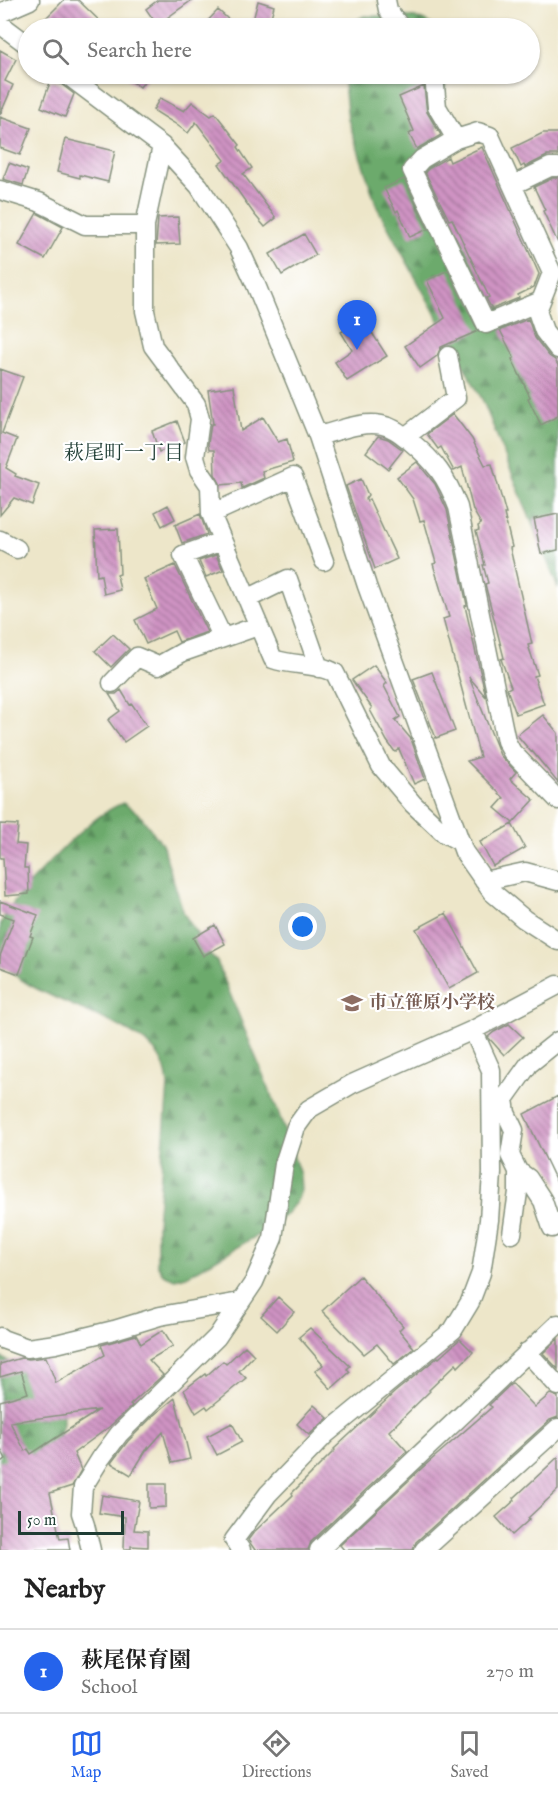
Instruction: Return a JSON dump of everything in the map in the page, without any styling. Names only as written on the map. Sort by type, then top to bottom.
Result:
[{"type":"street","points":[[0,13],[30,0]]},
{"type":"street","points":[[386,0],[388,10],[394,18]]},
{"type":"street","points":[[0,24],[18,38]]},
{"type":"street","points":[[79,84],[162,146],[199,186],[239,248],[318,436],[367,586],[464,852],[492,892],[524,919],[558,940]]},
{"type":"street","points":[[435,84],[436,107],[456,139]]},
{"type":"street","points":[[541,301],[486,324],[412,170],[422,159],[456,139],[478,132],[490,136],[552,273],[541,301],[537,311],[544,331],[558,349]]},
{"type":"street","points":[[162,146],[145,225],[147,326],[153,346],[196,404],[200,419],[195,457],[199,470],[210,486],[211,514],[258,626],[273,659],[283,663],[328,669],[335,673],[381,766],[413,804],[444,833],[461,842]]},
{"type":"street","points":[[513,185],[550,167],[558,167]]},
{"type":"street","points":[[0,190],[39,202],[85,225],[145,225]]},
{"type":"street","points":[[405,437],[456,398],[448,356]]},
{"type":"street","points":[[318,436],[361,424],[382,425],[398,431],[430,458],[450,487],[458,507],[506,741],[512,752],[558,800]]},
{"type":"street","points":[[211,514],[293,477],[324,561]]},
{"type":"street","points":[[0,540],[17,549]]},
{"type":"street","points":[[222,541],[183,555],[223,638]]},
{"type":"street","points":[[247,599],[288,579],[319,668]]},
{"type":"street","points":[[112,683],[137,657],[158,666],[183,652],[258,626]]},
{"type":"street","points":[[484,881],[525,872],[558,881]]},
{"type":"street","points":[[91,1550],[81,1513],[83,1487],[119,1434],[217,1337],[254,1282],[273,1238],[284,1164],[296,1127],[309,1109],[352,1084],[473,1030],[558,985]]},
{"type":"street","points":[[241,1550],[234,1540],[268,1494],[326,1434],[453,1330],[470,1302],[481,1273],[489,1220],[492,1173],[491,1070],[473,1030]]},
{"type":"street","points":[[512,1234],[518,1192],[518,1171],[510,1155],[514,1130],[506,1113],[504,1100],[529,1064],[558,1041]]},
{"type":"street","points":[[518,1171],[528,1178],[543,1201],[552,1228],[558,1222]]},
{"type":"street","points":[[0,1336],[2,1339],[27,1348],[56,1344],[160,1316],[240,1302]]},
{"type":"street","points":[[330,1546],[558,1324]]},
{"type":"street","points":[[527,1352],[558,1386]]},
{"type":"street","points":[[424,1550],[558,1428]]},
{"type":"green space","points":[[392,16],[415,18],[360,18]]},
{"type":"green space","points":[[344,84],[447,84],[437,124],[438,165],[483,271],[501,307],[534,333],[558,341],[558,588],[483,401],[377,207],[348,119]]},
{"type":"green space","points":[[123,803],[139,814],[162,844],[184,914],[217,962],[277,1109],[300,1175],[301,1190],[298,1199],[272,1227],[187,1276],[175,1279],[163,1274],[157,1264],[157,1224],[168,1086],[162,1061],[153,1049],[138,1037],[27,983],[11,972],[0,955],[1,923],[33,879],[87,826]]},
{"type":"green space","points":[[0,1357],[43,1377],[62,1399],[63,1423],[56,1449],[0,1490]]},
{"type":"building","points":[[64,0],[78,0],[97,18],[46,18]]},
{"type":"building","points":[[158,0],[192,0],[167,18],[152,18],[146,9]]},
{"type":"building","points":[[258,1],[274,6],[271,18],[254,18]]},
{"type":"building","points":[[218,10],[227,18],[210,18]]},
{"type":"building","points":[[0,50],[16,59],[5,81],[13,85],[0,115]]},
{"type":"building","points":[[50,84],[61,84],[74,94],[65,117],[41,107]]},
{"type":"building","points":[[424,86],[427,112],[441,135],[417,149],[409,134],[414,131],[399,97]]},
{"type":"building","points":[[160,98],[184,111],[192,102],[211,116],[215,113],[240,145],[238,147],[252,168],[243,174],[276,218],[265,227],[219,164],[225,160],[196,122],[188,133],[153,110]]},
{"type":"building","points":[[0,117],[31,128],[20,155],[0,148]]},
{"type":"building","points":[[543,133],[558,133],[558,155],[547,155],[521,167],[512,148]]},
{"type":"building","points":[[65,139],[115,151],[108,182],[57,172]]},
{"type":"building","points":[[482,147],[539,274],[534,287],[518,295],[519,298],[492,309],[486,298],[489,297],[452,219],[449,220],[425,172],[448,157],[450,162]]},
{"type":"building","points":[[9,163],[28,170],[23,185],[3,179]]},
{"type":"building","points":[[558,178],[558,243],[534,187]]},
{"type":"building","points":[[404,179],[428,229],[410,237],[398,210],[396,212],[384,188]]},
{"type":"building","points":[[37,213],[63,227],[45,259],[19,245]]},
{"type":"building","points":[[178,217],[180,244],[156,245],[158,218]]},
{"type":"building","points":[[304,234],[316,255],[282,275],[270,254]]},
{"type":"building","points":[[448,270],[478,331],[441,347],[437,356],[420,368],[405,346],[445,318],[427,280]]},
{"type":"building","points":[[363,319],[387,356],[347,381],[335,362],[352,350],[341,332]]},
{"type":"building","points":[[528,319],[535,338],[558,365],[558,416],[541,425],[500,330]]},
{"type":"building","points":[[0,369],[23,377],[2,433],[17,439],[6,468],[16,474],[15,476],[39,485],[32,505],[14,498],[0,515]]},
{"type":"building","points":[[234,386],[241,431],[263,417],[278,442],[287,439],[293,462],[262,471],[264,478],[242,488],[241,483],[221,485],[215,474],[214,450],[209,450],[208,444],[211,424],[213,424],[208,390]]},
{"type":"building","points":[[453,414],[472,439],[485,465],[492,464],[506,514],[504,514],[512,547],[510,548],[532,644],[528,645],[538,675],[534,676],[544,704],[516,714],[507,689],[511,687],[501,659],[504,658],[485,584],[488,583],[483,565],[485,565],[476,531],[479,530],[478,526],[481,524],[473,510],[462,467],[454,471],[441,447],[438,449],[427,434]]},
{"type":"building","points":[[177,421],[185,442],[159,452],[152,431]]},
{"type":"building","points":[[378,436],[388,439],[403,450],[388,469],[366,452]]},
{"type":"building","points":[[417,462],[435,484],[447,510],[467,605],[465,606],[486,697],[469,677],[500,755],[516,772],[510,779],[534,800],[513,823],[495,808],[504,798],[467,761],[480,757],[443,619],[449,617],[433,564],[436,563],[424,520],[420,521],[413,499],[397,477]]},
{"type":"building","points":[[361,479],[368,495],[365,499],[367,501],[369,499],[397,559],[375,569],[346,486]]},
{"type":"building","points":[[168,505],[175,519],[162,526],[155,512]]},
{"type":"building","points":[[200,514],[207,534],[182,543],[175,525]]},
{"type":"building","points":[[558,514],[558,550],[541,554],[534,519]]},
{"type":"building","points":[[118,529],[120,574],[117,575],[120,590],[104,594],[101,575],[97,576],[95,530]]},
{"type":"building","points":[[216,555],[223,570],[206,577],[199,561]]},
{"type":"building","points":[[175,565],[207,632],[179,642],[174,631],[146,644],[135,620],[157,609],[144,579]]},
{"type":"building","points":[[113,634],[129,649],[111,667],[95,651]]},
{"type":"building","points":[[374,665],[387,683],[384,686],[400,717],[395,720],[411,739],[425,779],[414,784],[399,749],[395,752],[387,741],[370,710],[372,708],[352,680]]},
{"type":"building","points":[[432,672],[455,731],[436,738],[413,679]]},
{"type":"building","points":[[121,690],[147,726],[124,742],[108,720],[120,711],[109,694],[116,694]]},
{"type":"building","points":[[543,715],[558,733],[558,783],[517,735]]},
{"type":"building","points":[[0,824],[18,825],[16,844],[26,845],[24,868],[28,868],[29,894],[5,896],[3,858],[0,858]]},
{"type":"building","points":[[512,824],[525,848],[493,866],[480,842]]},
{"type":"building","points":[[0,901],[38,915],[30,936],[33,937],[19,974],[0,967],[0,956],[14,919],[0,914]]},
{"type":"building","points":[[446,913],[478,973],[449,989],[416,929]]},
{"type":"building","points":[[215,925],[225,944],[203,956],[193,938]]},
{"type":"building","points":[[509,1024],[523,1037],[504,1055],[488,1037]]},
{"type":"building","points":[[558,1096],[558,1185],[524,1114]]},
{"type":"building","points":[[360,1276],[403,1326],[399,1330],[414,1348],[394,1364],[377,1344],[364,1354],[322,1311]]},
{"type":"building","points":[[278,1297],[294,1312],[277,1331],[261,1316]]},
{"type":"building","points":[[310,1328],[350,1366],[347,1369],[350,1372],[331,1389],[315,1371],[323,1365],[299,1337]]},
{"type":"building","points":[[163,1330],[173,1346],[149,1360],[163,1375],[109,1427],[74,1453],[81,1470],[72,1486],[50,1493],[60,1539],[68,1538],[70,1550],[0,1550],[0,1462],[6,1459],[0,1448],[0,1401],[28,1393],[21,1371],[0,1377],[0,1364],[21,1358],[46,1357],[56,1383],[105,1355],[101,1345],[136,1335],[141,1344]],"holes":[[[99,1410],[31,1454],[28,1449],[25,1451],[10,1422]]]},
{"type":"building","points":[[460,1339],[473,1352],[458,1367],[456,1364],[389,1431],[407,1451],[311,1542],[308,1550],[255,1550],[248,1540],[254,1532],[293,1495],[292,1493],[334,1449],[395,1392]]},
{"type":"building","points":[[558,1339],[558,1369],[543,1353]]},
{"type":"building","points":[[245,1346],[254,1355],[239,1371],[246,1378],[208,1409],[206,1406],[196,1413],[184,1390],[205,1374],[206,1376],[223,1361],[226,1364]]},
{"type":"building","points":[[512,1383],[535,1407],[550,1394],[558,1397],[558,1417],[550,1420],[416,1542],[413,1550],[344,1550],[340,1545],[422,1468],[492,1407],[489,1405]]},
{"type":"building","points":[[175,1398],[190,1459],[172,1463],[163,1432],[148,1449],[148,1447],[131,1475],[111,1463],[128,1441]]},
{"type":"building","points":[[314,1405],[328,1418],[309,1435],[297,1424]]},
{"type":"building","points":[[232,1423],[242,1442],[217,1455],[207,1436]]},
{"type":"building","points":[[558,1457],[558,1490],[512,1535],[496,1517]]},
{"type":"building","points":[[149,1484],[166,1484],[166,1507],[149,1508]]},
{"type":"building","points":[[102,1495],[139,1501],[134,1530],[148,1531],[148,1547],[131,1546],[131,1549],[124,1549],[125,1517],[99,1513]]},
{"type":"place","name":"萩尾保育園","points":[[357,350]]},
{"type":"place","name":"市立笹原小学校","points":[[352,1003]]},
{"type":"district","name":"萩尾町一丁目","points":[[124,453]]}]
